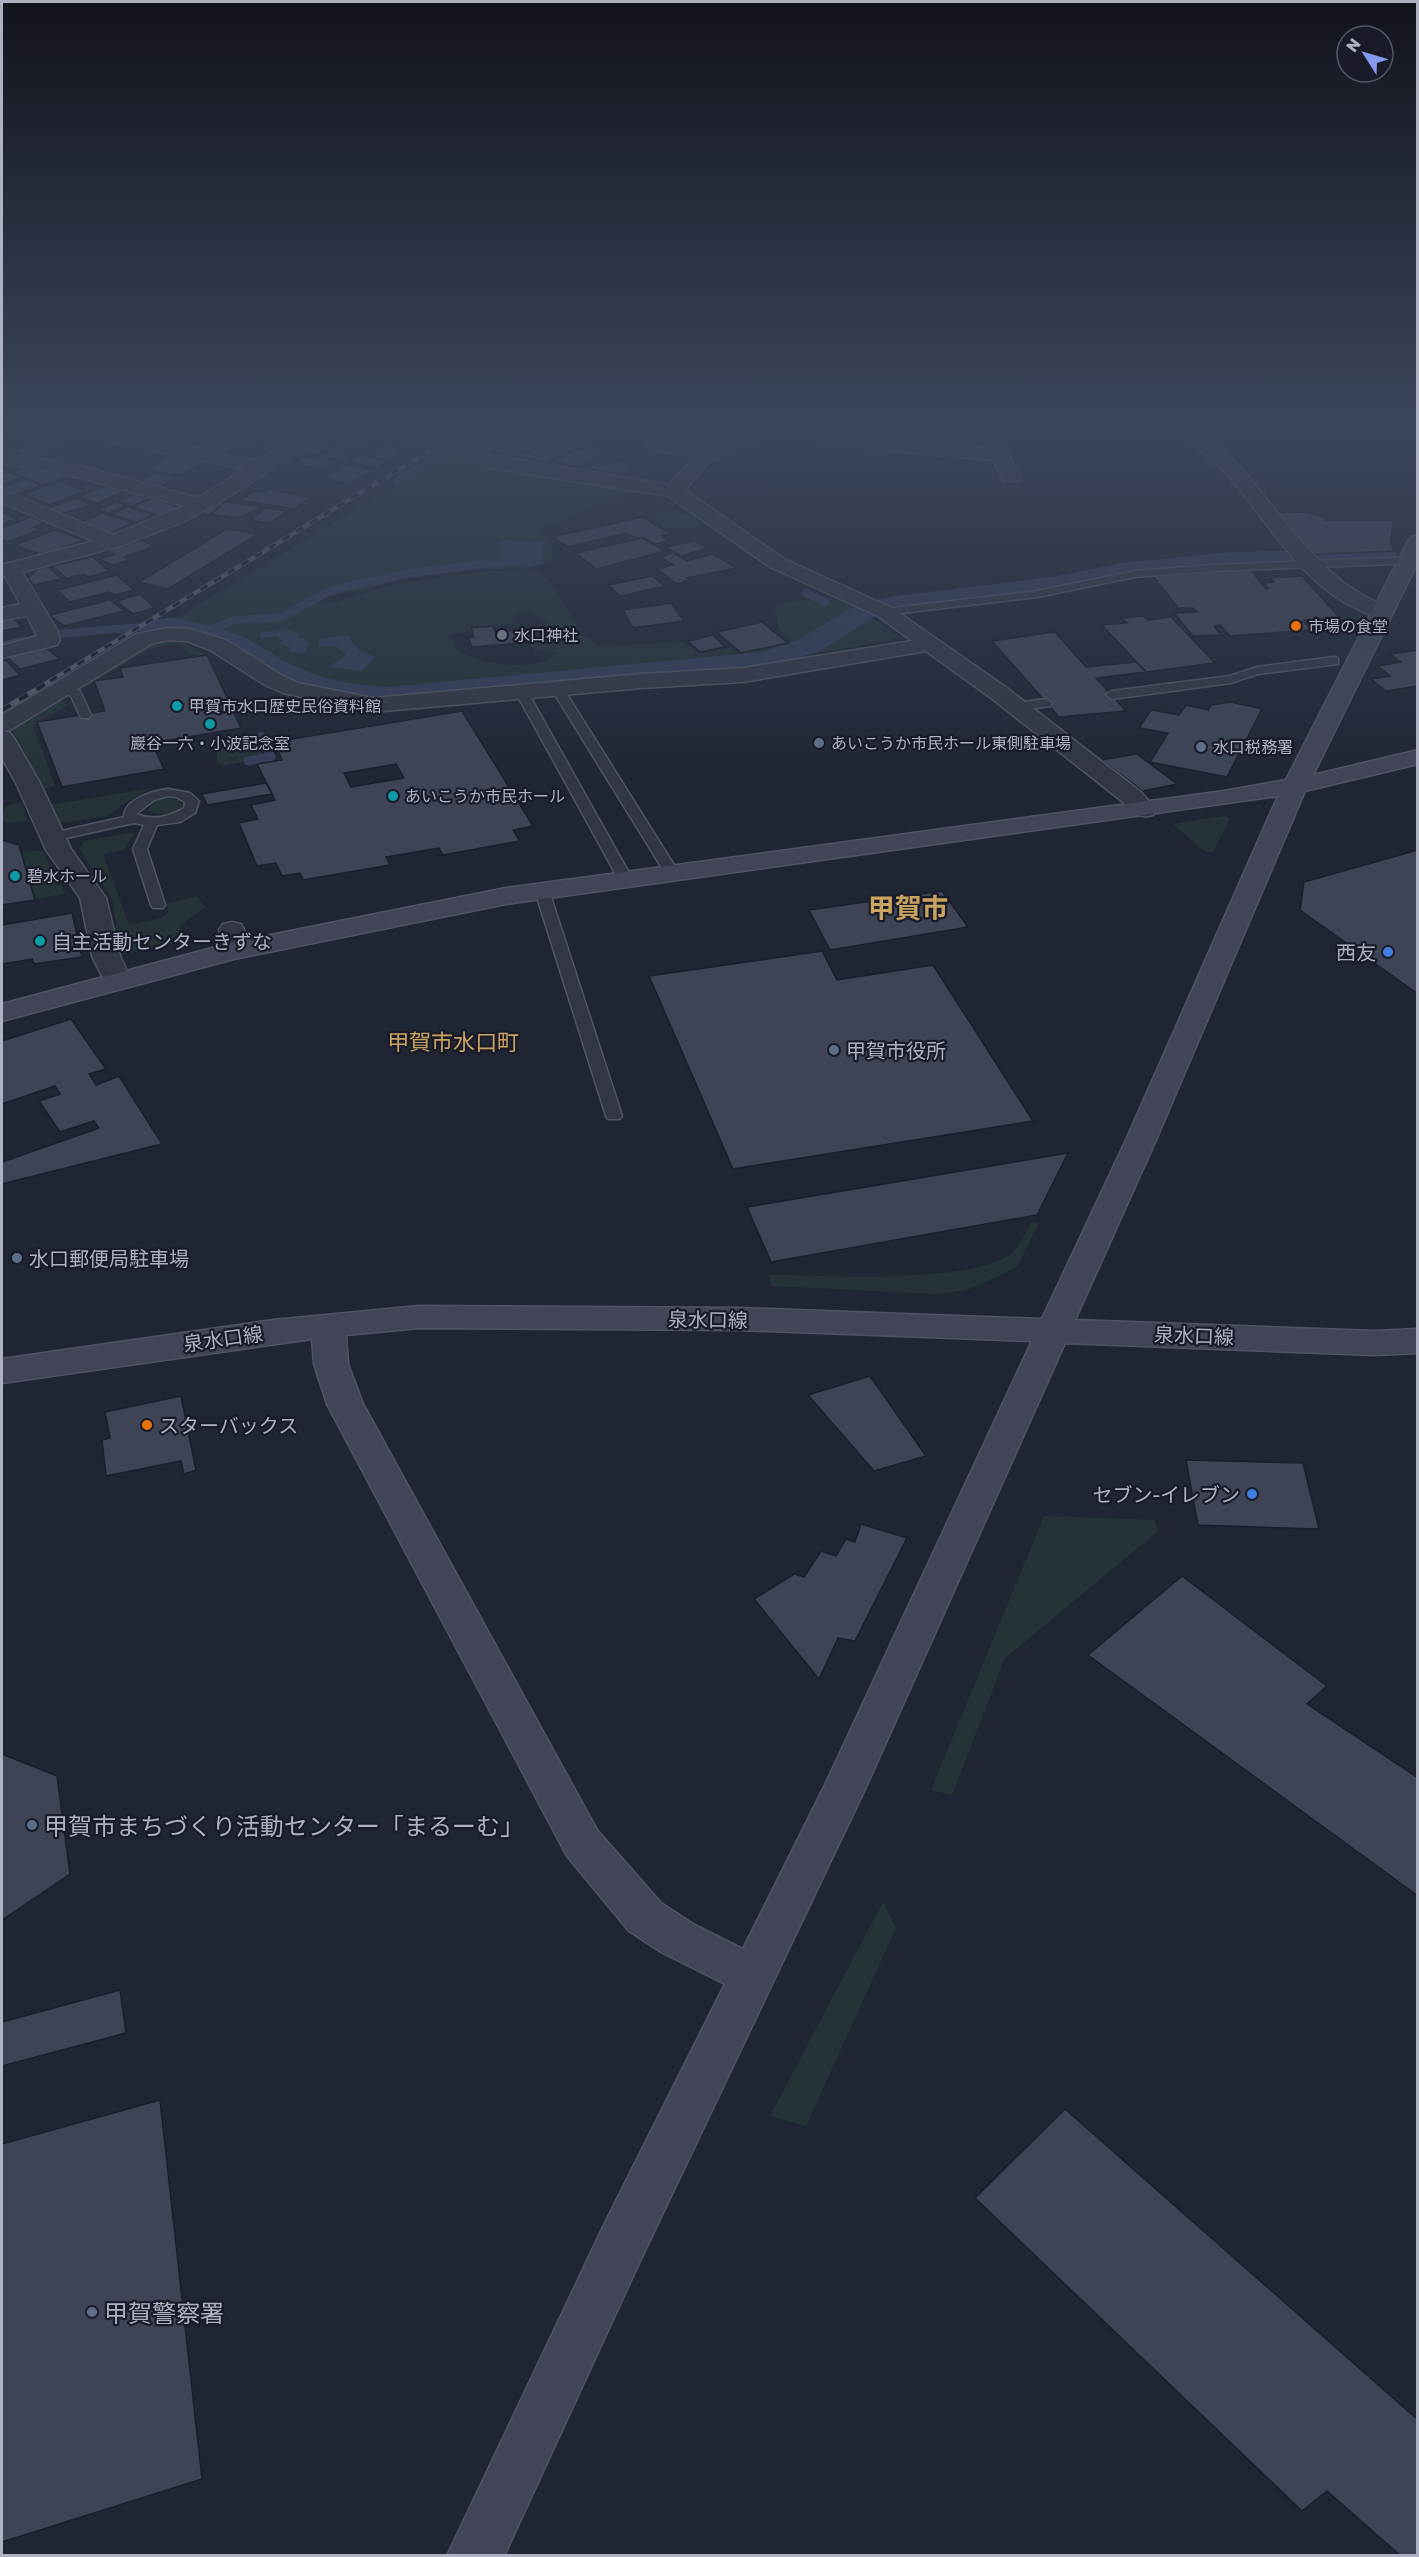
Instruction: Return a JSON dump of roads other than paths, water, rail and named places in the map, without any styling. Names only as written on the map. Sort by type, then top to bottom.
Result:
[{"type":"street","points":[[2,652],[48,635],[34,608],[6,571],[108,543]]},
{"type":"street","points":[[749,543],[777,563],[879,609],[932,644],[1017,706],[1132,797],[1144,810]]},
{"type":"street","points":[[1292,543],[1306,560],[1356,602],[1382,612]]},
{"type":"street","points":[[2,549],[34,563]]},
{"type":"street","points":[[475,2556],[622,2243],[845,1787],[1141,1140],[1295,786],[1382,612],[1414,554]]},
{"type":"street","points":[[2,614],[34,608]]},
{"type":"street","points":[[2,725],[144,639],[168,634],[190,635],[218,645],[273,680],[291,688],[358,702],[398,704],[521,691],[743,675],[932,644]]},
{"type":"street","points":[[2,738],[43,801],[59,850],[93,898],[106,956],[117,980]]},
{"type":"street","points":[[2,1013],[242,948],[440,908],[542,891],[1144,810],[1295,786],[1418,757]]},
{"type":"street","name":"泉水口線","points":[[2,1371],[274,1331],[420,1317],[738,1318],[1375,1342],[1418,1341]]},
{"type":"street","points":[[328,1326],[332,1364],[345,1404],[582,1843],[645,1917],[677,1938],[753,1976]]},
{"type":"lane","points":[[879,609],[1036,594],[1135,574],[1414,554]]},
{"type":"lane","points":[[1112,695],[1231,680],[1257,671],[1334,661]]},
{"type":"lane","points":[[557,688],[672,873]]},
{"type":"lane","points":[[62,689],[76,694],[85,715]]},
{"type":"lane","points":[[521,691],[626,880]]},
{"type":"lane","points":[[1017,706],[1046,703]]},
{"type":"lane","points":[[53,837],[134,819],[152,822],[175,819],[190,810],[192,801],[182,794],[153,795],[132,809],[129,815],[134,819]]},
{"type":"lane","points":[[152,822],[140,849],[158,904]]},
{"type":"lane","points":[[542,891],[614,1116]]},
{"type":"water","points":[[498,543],[542,543],[544,563],[531,566],[500,565],[503,546]]},
{"type":"water","points":[[288,629],[300,634],[298,638],[304,638],[308,643],[306,653],[289,652],[290,647],[280,644],[282,640],[277,636],[261,638],[260,632]]},
{"type":"water","points":[[349,636],[360,650],[376,657],[362,671],[329,667],[346,655],[336,646],[319,646],[319,639]]},
{"type":"waterway","points":[[165,625],[228,640],[284,672],[308,682],[348,692],[387,696],[765,660],[810,645],[865,611],[889,605],[1058,584],[1122,571],[1232,560],[1385,557]]},
{"type":"waterway","points":[[203,632],[235,620],[282,617],[326,593],[349,586],[413,573],[483,564],[500,565]]},
{"type":"waterway","points":[[806,593],[825,602]]},
{"type":"waterway","points":[[847,617],[851,619]]},
{"type":"waterway","points":[[44,635],[165,625]]},
{"type":"waterway","points":[[2,646],[24,640]]},
{"type":"waterway","points":[[248,761],[271,757],[261,736]]},
{"type":"railway","points":[[50,681],[277,543]]},
{"type":"railway","points":[[2,710],[52,680]]},
{"type":"place","name":"市場の食堂","points":[[1296,626]]},
{"type":"place","name":"水口神社","points":[[502,635]]},
{"type":"place","name":"甲賀市水口歴史民俗資料館","points":[[177,706]]},
{"type":"place","name":"巖谷一六・小波記念室","points":[[210,724]]},
{"type":"place","name":"あいこうか市民ホール東側駐車場","points":[[819,743]]},
{"type":"place","name":"水口税務署","points":[[1201,747]]},
{"type":"place","name":"あいこうか市民ホール","points":[[393,796]]},
{"type":"place","name":"碧水ホール","points":[[15,876]]},
{"type":"place","name":"自主活動センターきずな","points":[[40,941]]},
{"type":"place","name":"西友","points":[[1388,952]]},
{"type":"place","name":"甲賀市役所","points":[[834,1050]]},
{"type":"place","name":"水口郵便局駐車場","points":[[17,1258]]},
{"type":"place","name":"スターバックス","points":[[147,1425]]},
{"type":"place","name":"セブン-イレブン","points":[[1252,1494]]},
{"type":"place","name":"甲賀市まちづくり活動センター「まるーむ」","points":[[32,1825]]},
{"type":"place","name":"甲賀警察署","points":[[92,2312]]},
{"type":"district","name":"甲賀市","points":[[908,908]]},
{"type":"district","name":"甲賀市水口町","points":[[453,1041]]}]
